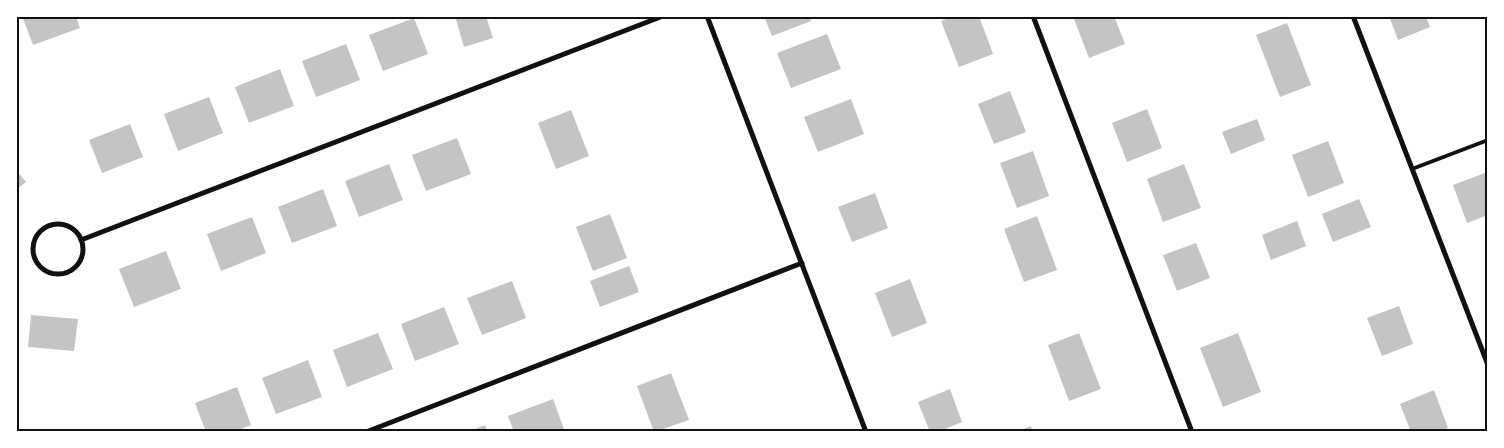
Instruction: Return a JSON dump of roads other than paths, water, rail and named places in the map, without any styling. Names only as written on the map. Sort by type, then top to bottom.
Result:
[{"type":"street","points":[[81,240],[663,16]]},
{"type":"street","points":[[707,16],[866,432]]},
{"type":"street","points":[[1033,16],[1192,432]]},
{"type":"street","points":[[1353,16],[1488,365]]},
{"type":"street","points":[[49,225],[68,226],[76,232],[81,240],[83,250],[81,260],[75,268],[66,273],[47,272],[39,266],[34,258],[32,248],[34,239],[40,231],[49,225]]},
{"type":"street","points":[[366,432],[802,263]]},
{"type":"lane","points":[[1412,169],[1488,140]]}]
